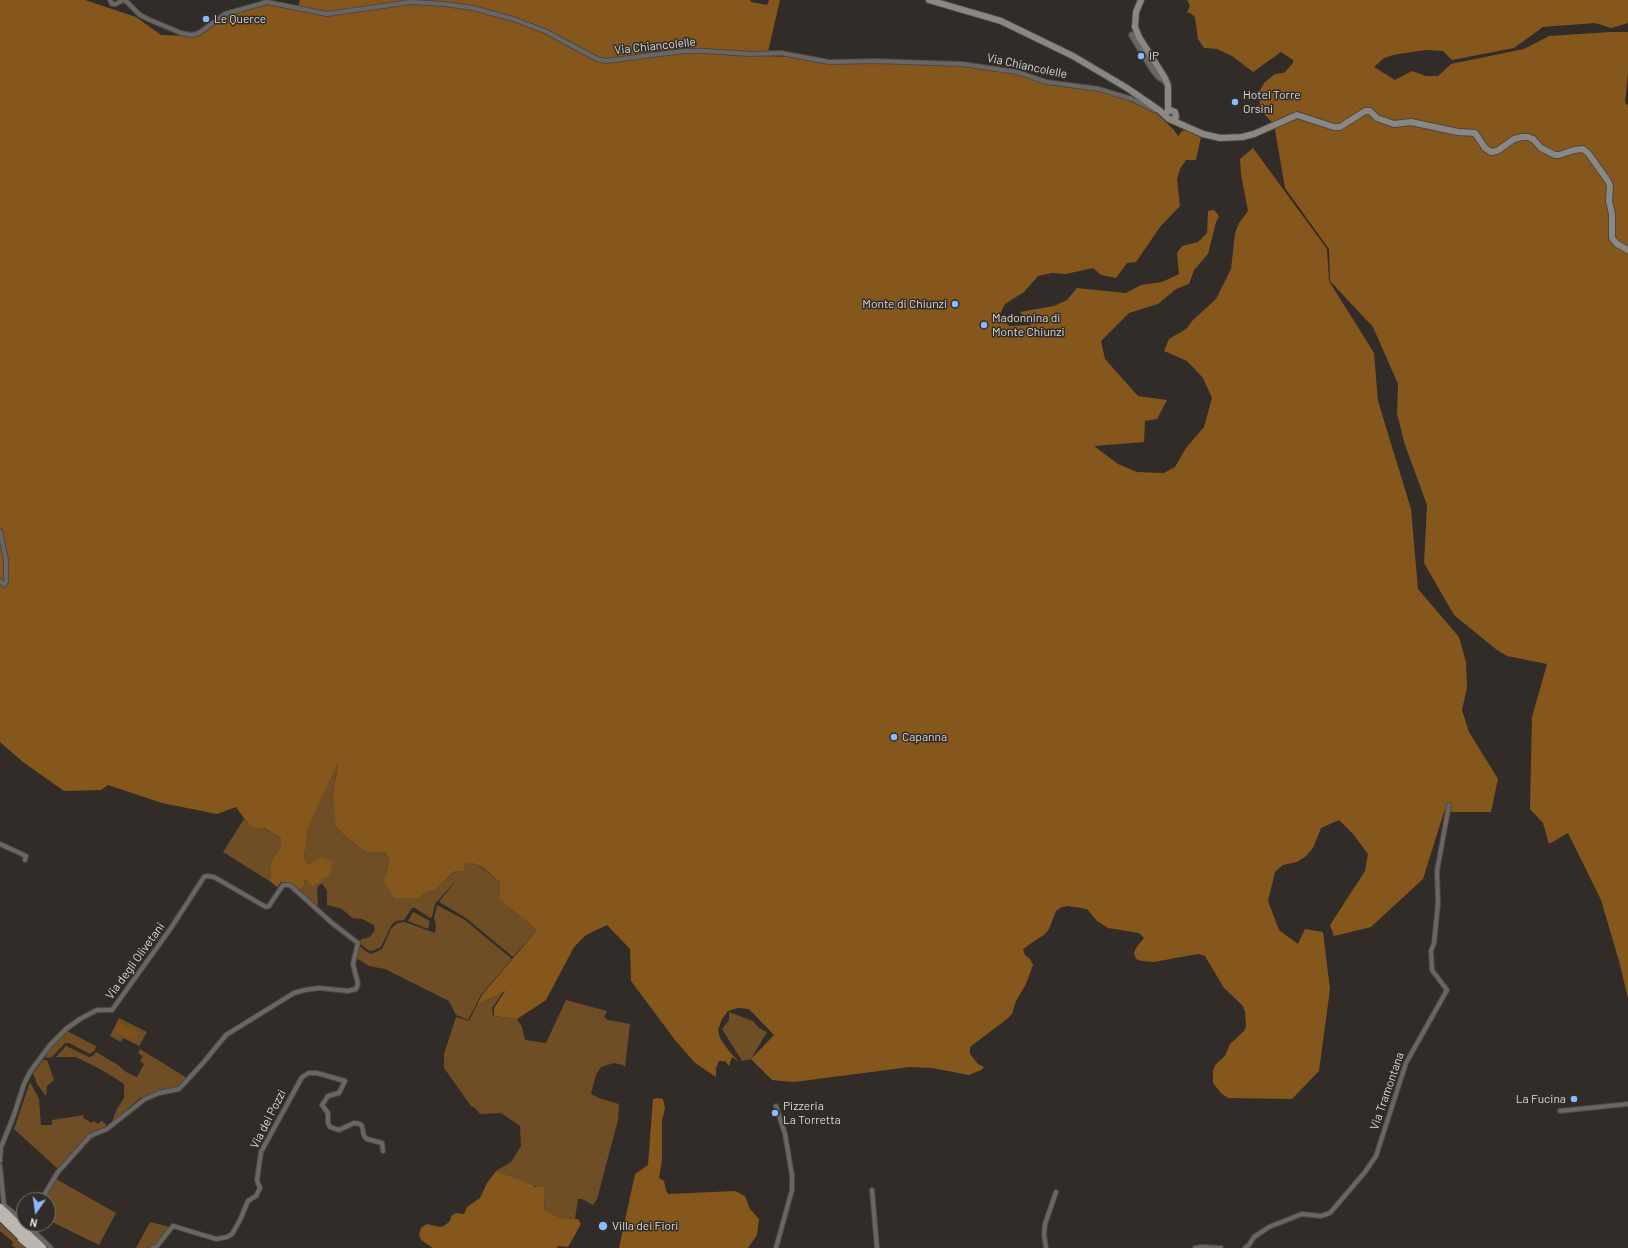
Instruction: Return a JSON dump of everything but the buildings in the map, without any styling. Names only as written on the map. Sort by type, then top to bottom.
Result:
[{"type":"highway","points":[[3,1207],[42,1248]]},
{"type":"highway","points":[[0,1216],[34,1248]]},
{"type":"highway","points":[[0,1221],[34,1248]]},
{"type":"main road","points":[[928,0],[1001,21],[1073,56],[1127,88],[1158,109],[1167,112],[1172,110],[1175,116],[1186,125],[1203,134],[1224,139],[1242,138],[1254,134],[1297,114],[1334,127],[1340,127],[1365,111],[1370,111],[1377,118],[1394,124],[1412,122],[1458,132],[1475,133],[1485,148],[1491,152],[1497,151],[1514,138],[1522,137],[1533,139],[1541,148],[1559,155],[1574,150],[1583,149],[1588,153],[1608,181],[1610,186],[1609,201],[1612,214],[1612,238],[1617,244],[1628,250]]},
{"type":"main road","points":[[1141,0],[1136,12],[1135,27],[1139,38],[1166,82],[1175,116]]},
{"type":"main road","points":[[1168,94],[1167,112],[1169,119],[1175,116]]},
{"type":"street","name":"Via Chiancolelle","points":[[110,0],[109,2],[112,4],[116,4],[123,0],[140,15],[181,33],[192,35],[199,33],[225,14],[267,2],[327,14],[411,2],[444,4],[472,8],[513,19],[545,32],[597,59],[606,61],[684,51],[705,51],[750,54],[781,53],[829,62],[864,61],[962,64],[1017,72],[1047,82],[1099,89],[1132,99],[1154,110],[1158,109]]},
{"type":"street","points":[[1132,35],[1153,70],[1166,82]]},
{"type":"street","points":[[0,531],[6,560],[6,582],[4,584],[0,581]]},
{"type":"street","name":"Via Tramontana","points":[[1244,1248],[1249,1245],[1254,1237],[1268,1227],[1302,1214],[1321,1216],[1330,1213],[1365,1172],[1376,1156],[1406,1062],[1447,990],[1432,970],[1431,951],[1434,943],[1438,904],[1437,871],[1449,806]]},
{"type":"street","points":[[0,844],[26,856],[25,860]]},
{"type":"street","name":"Via degli Olivetani","points":[[0,1161],[1,1147],[14,1115],[24,1084],[30,1072],[50,1045],[66,1029],[80,1019],[97,1010],[112,1010],[171,928],[204,877],[207,876],[220,880],[266,907],[269,906],[283,885],[290,885],[332,923],[358,943],[353,964],[358,984],[356,989],[348,991],[319,988],[294,993],[226,1034],[203,1063],[179,1089],[145,1099],[108,1129],[90,1136],[58,1172],[46,1192]]},
{"type":"street","name":"Via dei Pozzi","points":[[152,1248],[157,1246],[173,1226],[216,1239],[227,1237],[232,1234],[240,1220],[248,1200],[256,1196],[260,1188],[257,1180],[261,1152],[302,1077],[309,1073],[317,1073],[345,1081],[339,1093],[328,1096],[322,1105],[328,1112],[328,1123],[330,1127],[339,1130],[357,1123],[362,1126],[364,1136],[367,1139],[382,1143],[383,1151]]},
{"type":"street","points":[[1560,1111],[1628,1104]]},
{"type":"street","points":[[776,1106],[785,1134],[792,1175],[792,1190],[776,1248]]},
{"type":"street","points":[[0,1166],[3,1207],[16,1216]]},
{"type":"street","points":[[872,1190],[878,1248]]},
{"type":"street","points":[[1046,1248],[1044,1234],[1045,1224],[1056,1192]]},
{"type":"street","points":[[35,1232],[52,1248]]},
{"type":"street","points":[[1195,1248],[1221,1248]]},
{"type":"shaded area","points":[[0,0],[85,0],[136,17],[161,35],[194,36],[225,16],[254,7],[267,5],[297,10],[300,0],[750,0],[751,2],[767,5],[769,0],[780,0],[767,56],[789,57],[829,64],[876,62],[961,66],[1017,74],[1046,84],[1098,91],[1132,101],[1154,111],[1174,130],[1178,136],[1182,131],[1186,130],[1201,137],[1196,160],[1186,160],[1180,169],[1177,179],[1180,206],[1160,227],[1136,262],[1127,263],[1116,278],[1101,275],[1093,268],[1066,274],[1052,273],[1038,276],[1024,292],[1005,304],[1000,314],[1009,326],[1031,325],[1020,312],[1054,306],[1067,300],[1077,288],[1126,293],[1141,285],[1162,282],[1179,274],[1177,253],[1182,246],[1198,242],[1207,233],[1208,211],[1214,210],[1219,216],[1216,222],[1208,254],[1194,270],[1189,284],[1176,289],[1158,304],[1129,313],[1101,341],[1105,359],[1138,396],[1167,400],[1157,419],[1145,421],[1144,442],[1094,446],[1118,464],[1137,472],[1164,473],[1175,467],[1186,448],[1204,427],[1212,398],[1203,378],[1187,361],[1164,351],[1169,339],[1186,329],[1193,320],[1216,299],[1231,269],[1235,233],[1239,223],[1248,211],[1241,174],[1240,159],[1253,148],[1327,249],[1329,281],[1374,353],[1378,401],[1411,509],[1418,589],[1459,637],[1466,662],[1467,688],[1462,710],[1469,732],[1498,779],[1491,812],[1444,812],[1423,879],[1371,927],[1334,936],[1330,925],[1365,871],[1368,854],[1353,834],[1339,820],[1321,828],[1313,848],[1305,857],[1297,862],[1283,865],[1275,872],[1268,901],[1279,930],[1298,944],[1305,929],[1323,932],[1330,989],[1319,1071],[1292,1099],[1228,1098],[1221,1093],[1213,1083],[1213,1071],[1215,1065],[1225,1056],[1230,1044],[1244,1031],[1246,1026],[1245,1011],[1242,1005],[1224,988],[1205,956],[1199,954],[1154,962],[1136,959],[1134,953],[1144,938],[1139,933],[1108,928],[1097,921],[1087,909],[1068,906],[1062,907],[1056,911],[1049,929],[1045,934],[1023,949],[1025,955],[1030,959],[1033,965],[1026,984],[1016,1001],[1012,1014],[970,1047],[970,1054],[978,1064],[984,1067],[981,1070],[969,1075],[932,1068],[910,1067],[794,1082],[772,1080],[751,1059],[774,1035],[749,1009],[738,1008],[728,1011],[722,1019],[718,1030],[720,1038],[739,1062],[732,1057],[729,1066],[725,1061],[719,1061],[716,1068],[716,1077],[695,1063],[675,1040],[631,981],[630,949],[607,925],[586,935],[574,947],[546,1000],[517,1019],[494,1016],[494,1008],[505,991],[477,1005],[482,995],[537,930],[499,899],[500,882],[482,867],[472,863],[465,863],[464,871],[455,871],[434,891],[426,892],[419,898],[394,898],[383,881],[388,868],[389,859],[384,852],[366,852],[345,836],[336,825],[333,795],[338,763],[307,829],[304,859],[309,865],[322,857],[333,862],[330,874],[313,886],[305,879],[304,885],[300,890],[291,883],[281,882],[277,887],[271,882],[271,861],[281,847],[281,838],[264,828],[257,829],[249,825],[236,807],[217,814],[162,803],[108,785],[101,790],[64,791],[23,762],[0,742]]},
{"type":"shaded area","points":[[1187,0],[1628,0],[1628,23],[1611,28],[1595,23],[1543,27],[1514,48],[1452,60],[1443,51],[1425,50],[1393,55],[1384,58],[1374,67],[1395,80],[1412,71],[1426,76],[1438,76],[1451,64],[1524,49],[1549,36],[1628,32],[1628,73],[1625,103],[1628,105],[1628,998],[1601,900],[1568,833],[1549,844],[1543,823],[1530,809],[1532,717],[1547,664],[1507,656],[1497,650],[1454,615],[1424,563],[1427,505],[1404,442],[1397,413],[1398,384],[1373,327],[1330,281],[1329,249],[1285,188],[1274,124],[1260,110],[1259,92],[1264,83],[1275,74],[1284,73],[1293,63],[1293,60],[1281,52],[1253,72],[1232,56],[1217,49],[1204,48],[1198,39],[1195,17],[1190,13],[1187,13],[1190,5]]},
{"type":"shaded area","points":[[338,762],[333,795],[345,836],[366,852],[383,852],[389,859],[388,868],[383,881],[394,898],[419,898],[426,892],[434,891],[465,862],[481,867],[500,882],[499,899],[537,930],[513,957],[466,918],[439,902],[457,879],[435,904],[432,917],[430,918],[415,908],[412,908],[404,920],[396,921],[392,924],[381,947],[372,951],[368,950],[358,942],[362,939],[370,937],[375,930],[374,925],[362,919],[352,918],[342,909],[327,905],[327,890],[322,884],[317,888],[318,905],[316,907],[300,890],[304,885],[309,865],[304,859],[306,829]]},
{"type":"shaded area","points":[[244,819],[249,825],[257,829],[263,828],[281,838],[281,847],[271,861],[271,882],[223,852]]},
{"type":"shaded area","points":[[437,905],[465,920],[512,959],[481,995],[468,1020],[456,1015],[449,1001],[385,969],[369,966],[358,959],[355,954],[358,945],[371,954],[382,949],[391,929],[397,923],[405,922],[435,933],[436,925],[434,918]]},
{"type":"shaded area","points":[[413,912],[430,921],[428,929],[408,921]]},
{"type":"shaded area","points":[[503,992],[492,1008],[493,1016],[517,1019],[522,1027],[525,1040],[546,1043],[566,1000],[607,1011],[604,1017],[608,1020],[630,1024],[625,1067],[614,1063],[601,1067],[596,1075],[591,1094],[619,1104],[618,1120],[597,1199],[593,1205],[582,1199],[578,1199],[575,1219],[561,1218],[544,1210],[545,1187],[537,1187],[496,1171],[511,1162],[521,1146],[520,1126],[501,1113],[480,1114],[471,1106],[444,1068],[444,1054],[456,1017],[469,1021],[477,1005]]},
{"type":"shaded area","points":[[729,1012],[753,1021],[759,1028],[767,1032],[751,1059],[742,1061],[722,1029],[729,1020]]},
{"type":"shaded area","points":[[119,1018],[147,1032],[139,1046],[123,1038],[121,1042],[110,1036]]},
{"type":"shaded area","points":[[118,1022],[139,1032],[134,1041],[114,1031]]},
{"type":"shaded area","points":[[67,1031],[96,1046],[95,1050],[90,1054],[69,1043],[65,1043],[52,1057],[46,1058],[50,1048]]},
{"type":"shaded area","points":[[66,1046],[89,1057],[93,1056],[96,1052],[118,1065],[126,1072],[137,1077],[144,1064],[140,1061],[143,1056],[138,1053],[140,1049],[187,1078],[178,1087],[140,1098],[111,1124],[117,1109],[124,1098],[124,1084],[102,1070],[76,1057],[56,1057]]},
{"type":"shaded area","points":[[43,1060],[47,1060],[54,1080],[47,1086],[46,1096],[37,1084],[33,1073]]},
{"type":"shaded area","points":[[30,1082],[39,1099],[41,1125],[52,1125],[52,1120],[84,1115],[83,1118],[92,1123],[94,1121],[98,1124],[101,1121],[106,1124],[105,1127],[90,1133],[58,1169],[14,1129]]},
{"type":"shaded area","points":[[653,1099],[663,1099],[665,1108],[662,1121],[662,1160],[659,1178],[664,1181],[668,1194],[735,1191],[745,1196],[750,1209],[759,1219],[757,1235],[748,1248],[619,1248],[635,1174],[648,1165]]},
{"type":"shaded area","points":[[496,1171],[531,1184],[535,1187],[545,1187],[544,1210],[561,1218],[578,1219],[581,1224],[568,1247],[433,1248],[421,1240],[419,1235],[421,1228],[427,1224],[440,1227],[444,1226],[450,1221],[451,1216],[456,1213],[464,1214],[467,1207],[480,1198],[487,1183]]},
{"type":"shaded area","points":[[56,1179],[116,1213],[99,1245],[56,1224],[56,1192],[48,1192]]},
{"type":"shaded area","points":[[150,1222],[170,1227],[156,1244],[148,1248],[136,1248]]},
{"type":"shaded area","points":[[0,1223],[27,1248],[16,1248],[12,1246],[13,1242],[0,1231]]},
{"type":"place","name":"Le Querce","points":[[206,19]]},
{"type":"place","name":"IP","points":[[1141,56]]},
{"type":"place","name":"Hotel Torre Orsini","points":[[1235,102]]},
{"type":"place","name":"Monte di Chiunzi","points":[[955,304]]},
{"type":"place","name":"Madonnina di Monte Chiunzi","points":[[984,325]]},
{"type":"place","name":"Capanna","points":[[894,737]]},
{"type":"place","name":"La Fucina","points":[[1574,1099]]},
{"type":"place","name":"Pizzeria La Torretta","points":[[775,1113]]},
{"type":"place","name":"Villa dei Fiori","points":[[603,1226]]}]
